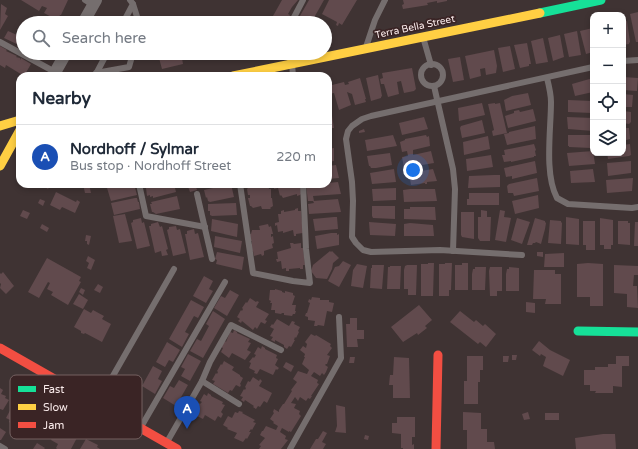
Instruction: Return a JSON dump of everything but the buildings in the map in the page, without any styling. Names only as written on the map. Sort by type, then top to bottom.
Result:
[{"type":"main road","name":"Terra Bella Street","points":[[332,56],[601,0]]},
{"type":"main road","name":"Terra Bella Street","points":[[253,72],[312,60]]},
{"type":"main road","points":[[0,126],[16,121]]},
{"type":"main road","points":[[0,166],[16,137]]},
{"type":"main road","points":[[578,331],[638,332]]},
{"type":"main road","points":[[0,348],[48,375]]},
{"type":"main road","points":[[436,449],[438,355]]},
{"type":"main road","points":[[142,429],[177,449]]},
{"type":"street","points":[[86,16],[91,2]]},
{"type":"street","points":[[55,72],[62,60]]},
{"type":"lane","points":[[295,16],[303,0]]},
{"type":"lane","points":[[366,49],[374,20],[385,0]]},
{"type":"lane","points":[[126,16],[131,2]]},
{"type":"lane","points":[[131,2],[136,16]]},
{"type":"lane","points":[[423,37],[431,64]]},
{"type":"lane","points":[[0,42],[16,51]]},
{"type":"lane","points":[[30,60],[51,72]]},
{"type":"lane","points":[[97,72],[103,60]]},
{"type":"lane","points":[[105,72],[129,67],[131,60]]},
{"type":"lane","points":[[290,60],[293,72]]},
{"type":"lane","points":[[626,61],[638,60]]},
{"type":"lane","points":[[431,64],[438,66],[443,72],[441,82],[434,86],[427,85],[422,76],[425,67],[431,64]]},
{"type":"lane","points":[[522,255],[453,251],[371,252],[363,250],[352,237],[353,201],[346,139],[348,132],[352,126],[362,119],[590,68]]},
{"type":"lane","points":[[547,78],[551,101],[552,184],[557,198],[568,204],[632,208],[638,207]]},
{"type":"lane","points":[[434,86],[449,146],[454,176],[453,251]]},
{"type":"lane","points":[[140,188],[146,216],[205,227]]},
{"type":"lane","points":[[241,188],[253,273],[310,283],[303,188]]},
{"type":"lane","points":[[198,194],[212,259]]},
{"type":"lane","points":[[113,375],[174,269]]},
{"type":"lane","points":[[142,425],[225,282]]},
{"type":"lane","points":[[290,449],[341,358],[339,317]]},
{"type":"lane","points":[[166,443],[232,325],[281,350]]},
{"type":"lane","points":[[202,381],[239,404]]},
{"type":"lane","points":[[0,446],[5,449]]},
{"type":"traffic: fast","points":[[540,13],[601,0]]},
{"type":"traffic: fast","points":[[578,331],[638,332]]},
{"type":"traffic: slow","points":[[332,56],[540,13]]},
{"type":"traffic: slow","points":[[252,72],[311,60]]},
{"type":"traffic: slow","points":[[0,126],[16,121]]},
{"type":"traffic: slow","points":[[0,166],[16,137]]},
{"type":"traffic: jam","points":[[0,348],[47,375]]},
{"type":"traffic: jam","points":[[436,449],[438,355]]},
{"type":"traffic: jam","points":[[142,429],[177,449]]},
{"type":"place","name":"Nordhoff / Sylmar","points":[[187,429]]}]
